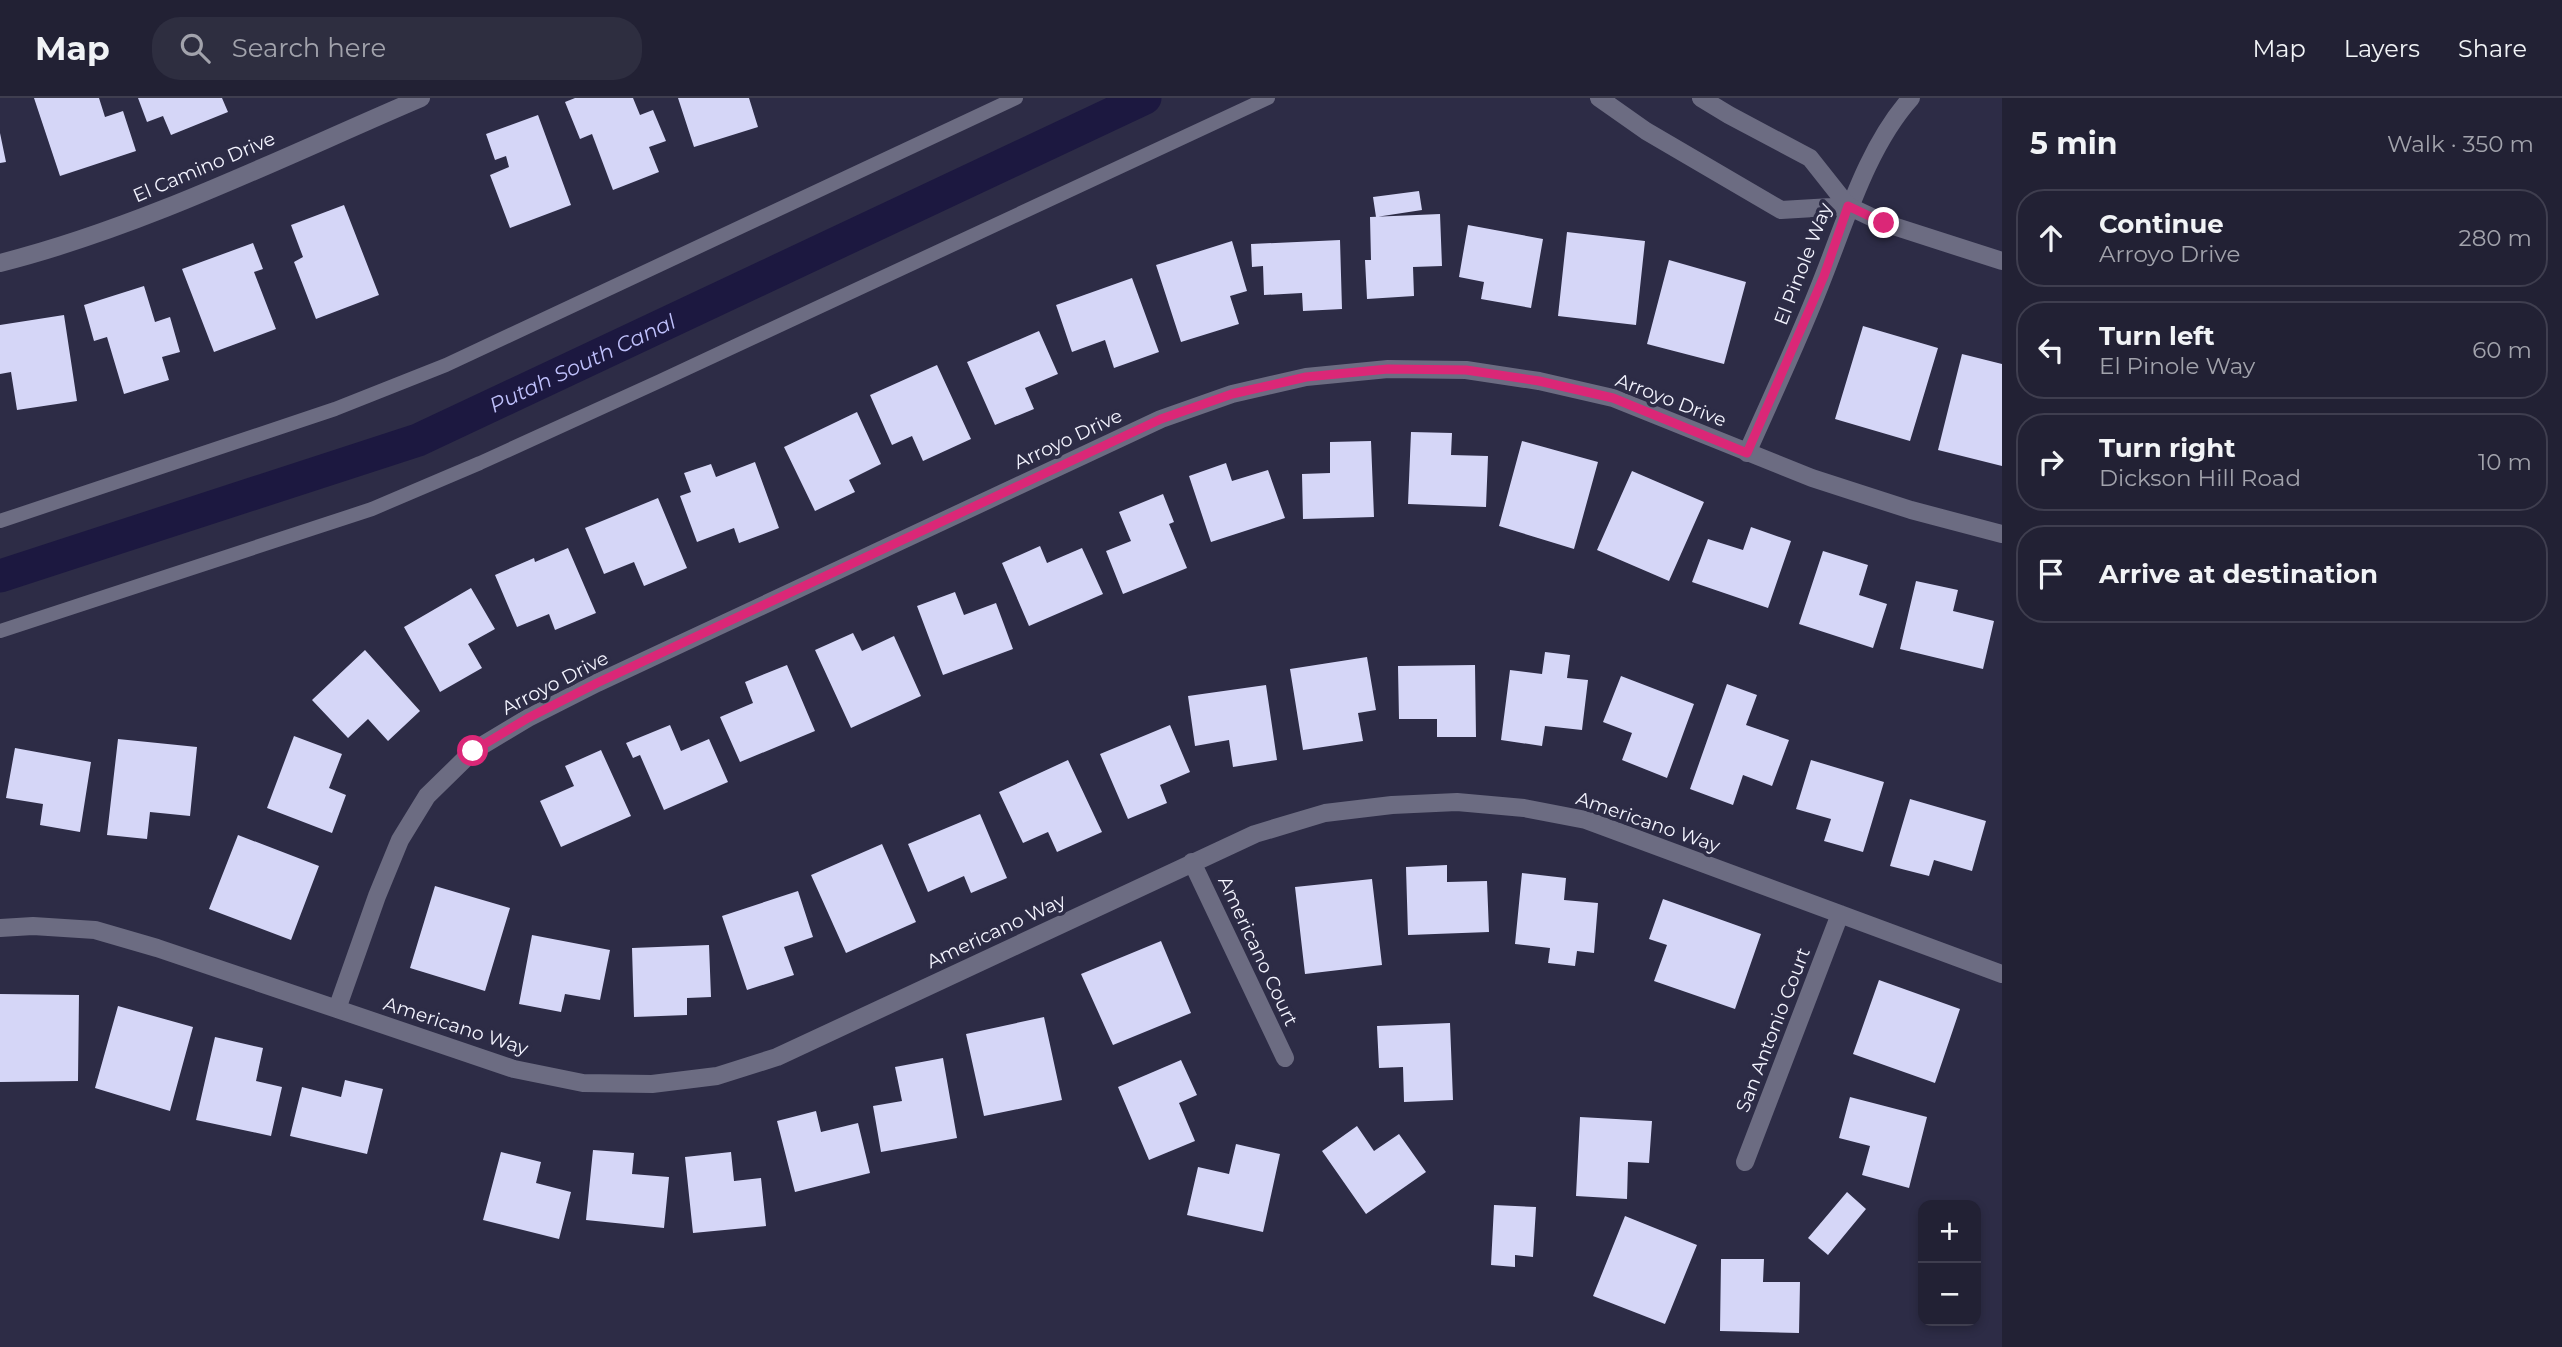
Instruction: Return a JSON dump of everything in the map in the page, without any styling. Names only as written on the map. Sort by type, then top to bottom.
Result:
[{"type":"street","name":"El Camino Drive","points":[[0,262],[83,238],[162,209],[421,98]]},
{"type":"street","points":[[1599,98],[1646,131],[1781,210],[1848,206]]},
{"type":"street","points":[[1701,98],[1810,158],[1848,206],[1884,223],[2002,261]]},
{"type":"street","name":"El Pinole Way","points":[[1747,453],[1824,276],[1848,206],[1874,154],[1911,98]]},
{"type":"street","name":"Arroyo Drive","points":[[337,1009],[400,840],[427,796],[473,751],[528,718],[597,683],[1161,419],[1232,394],[1306,377],[1388,369],[1466,370],[1539,381],[1613,398],[1812,478],[1898,506],[2002,534]]},
{"type":"street","name":"Americano Way","points":[[0,928],[33,926],[95,930],[157,948],[514,1069],[583,1083],[652,1084],[718,1076],[777,1057],[1255,834],[1325,813],[1392,805],[1457,802],[1524,808],[1586,820],[2002,974]]},
{"type":"street","name":"Americano Court","points":[[1192,862],[1285,1058]]},
{"type":"street","name":"San Antonio Court","points":[[1745,1162],[1840,914]]},
{"type":"lane","points":[[0,521],[335,409],[446,365],[1016,98]]},
{"type":"lane","points":[[0,631],[372,509],[420,489],[660,381],[1268,98]]},
{"type":"building","points":[[34,98],[99,98],[105,117],[123,111],[136,151],[60,176]]},
{"type":"building","points":[[138,98],[222,98],[228,112],[171,135],[163,116],[147,122]]},
{"type":"building","points":[[575,98],[633,98],[640,115],[653,110],[666,141],[649,147],[659,172],[613,190],[592,134],[580,139],[565,102]]},
{"type":"building","points":[[678,98],[749,98],[758,127],[694,147]]},
{"type":"building","points":[[538,115],[571,205],[510,228],[490,175],[509,167],[506,156],[495,160],[486,134]]},
{"type":"building","points":[[0,133],[6,162],[0,163]]},
{"type":"building","points":[[1419,191],[1422,210],[1376,217],[1373,197]]},
{"type":"building","points":[[344,205],[379,295],[316,319],[294,262],[303,257],[291,225]]},
{"type":"building","points":[[1440,214],[1442,266],[1413,267],[1414,296],[1367,299],[1365,260],[1371,260],[1370,217]]},
{"type":"building","points":[[1468,225],[1543,239],[1531,308],[1481,299],[1484,282],[1459,277]]},
{"type":"building","points":[[1567,232],[1645,241],[1636,325],[1558,316]]},
{"type":"building","points":[[1340,240],[1342,309],[1303,311],[1302,293],[1264,295],[1263,266],[1252,267],[1251,244]]},
{"type":"building","points":[[1232,241],[1247,291],[1230,296],[1239,324],[1181,342],[1156,265]]},
{"type":"building","points":[[253,243],[263,269],[254,272],[276,329],[214,352],[182,269]]},
{"type":"building","points":[[1669,260],[1746,282],[1724,364],[1647,344]]},
{"type":"building","points":[[1132,278],[1159,352],[1114,368],[1105,340],[1072,352],[1056,305]]},
{"type":"building","points":[[144,286],[155,322],[170,317],[180,352],[162,357],[169,380],[124,394],[107,337],[94,341],[84,305]]},
{"type":"building","points":[[64,315],[77,401],[17,410],[11,372],[0,374],[0,325]]},
{"type":"building","points":[[1863,326],[1938,348],[1910,441],[1835,419]]},
{"type":"building","points":[[1039,331],[1058,374],[1025,388],[1034,409],[995,425],[967,362]]},
{"type":"building","points":[[1962,354],[2002,364],[2002,466],[1938,450]]},
{"type":"building","points":[[937,365],[971,439],[923,461],[912,436],[892,445],[870,395]]},
{"type":"building","points":[[857,412],[881,464],[849,480],[855,492],[815,511],[784,447]]},
{"type":"building","points":[[1411,432],[1452,433],[1451,455],[1488,456],[1486,507],[1408,504]]},
{"type":"building","points":[[1371,441],[1374,517],[1303,519],[1302,474],[1330,473],[1330,442]]},
{"type":"building","points":[[1522,441],[1598,462],[1574,549],[1499,526]]},
{"type":"building","points":[[755,462],[779,528],[739,543],[734,528],[697,542],[680,496],[691,492],[684,473],[711,464],[716,477]]},
{"type":"building","points":[[1226,463],[1232,481],[1268,470],[1285,518],[1211,542],[1189,476]]},
{"type":"building","points":[[1632,471],[1704,502],[1669,581],[1597,550]]},
{"type":"building","points":[[1163,494],[1174,522],[1169,524],[1187,568],[1123,594],[1106,551],[1131,541],[1119,512]]},
{"type":"building","points":[[658,498],[687,568],[644,586],[634,562],[604,574],[585,528]]},
{"type":"building","points":[[1751,527],[1791,541],[1768,608],[1692,582],[1708,539],[1743,550]]},
{"type":"building","points":[[1040,546],[1047,563],[1082,548],[1103,594],[1029,626],[1002,563]]},
{"type":"building","points":[[568,548],[596,613],[555,630],[549,614],[517,627],[495,575],[534,558],[535,562]]},
{"type":"building","points":[[1823,551],[1868,565],[1859,595],[1887,604],[1873,648],[1799,624]]},
{"type":"building","points":[[1916,581],[1958,590],[1953,611],[1994,621],[1983,669],[1900,649]]},
{"type":"building","points":[[471,588],[495,629],[468,644],[482,668],[440,692],[404,627]]},
{"type":"building","points":[[955,592],[964,615],[996,603],[1013,649],[943,675],[917,606]]},
{"type":"building","points":[[853,633],[862,651],[894,636],[921,696],[851,728],[815,650]]},
{"type":"building","points":[[365,650],[420,711],[388,741],[368,719],[348,738],[312,700]]},
{"type":"building","points":[[1545,652],[1570,655],[1567,678],[1588,680],[1582,730],[1545,726],[1542,746],[1501,740],[1510,670],[1542,674]]},
{"type":"building","points":[[1367,657],[1376,710],[1358,713],[1363,741],[1303,750],[1290,669]]},
{"type":"building","points":[[787,665],[815,731],[740,762],[720,717],[753,703],[745,682]]},
{"type":"building","points":[[1475,665],[1476,737],[1437,737],[1437,719],[1399,719],[1398,666]]},
{"type":"building","points":[[1621,676],[1694,704],[1667,778],[1622,760],[1632,733],[1603,722]]},
{"type":"building","points":[[1727,684],[1757,695],[1746,725],[1789,740],[1772,786],[1743,775],[1733,805],[1690,789]]},
{"type":"building","points":[[1266,685],[1277,760],[1233,767],[1229,740],[1195,746],[1188,696]]},
{"type":"building","points":[[670,725],[681,751],[709,739],[728,782],[664,810],[640,755],[633,758],[626,743]]},
{"type":"building","points":[[1170,725],[1190,772],[1160,785],[1167,803],[1128,819],[1100,754]]},
{"type":"building","points":[[294,736],[342,754],[329,788],[346,795],[332,833],[267,808]]},
{"type":"building","points":[[118,739],[197,747],[190,816],[150,812],[147,839],[107,835]]},
{"type":"building","points":[[15,748],[91,762],[80,832],[40,825],[43,804],[6,798]]},
{"type":"building","points":[[601,750],[631,816],[561,847],[540,801],[574,786],[565,766]]},
{"type":"building","points":[[1068,760],[1102,832],[1057,852],[1048,832],[1023,843],[999,792]]},
{"type":"building","points":[[1811,760],[1884,782],[1863,852],[1824,841],[1831,819],[1796,809]]},
{"type":"building","points":[[1910,799],[1986,821],[1972,871],[1934,860],[1929,876],[1890,866]]},
{"type":"building","points":[[980,814],[1007,878],[971,893],[964,876],[928,892],[908,844]]},
{"type":"building","points":[[238,835],[319,866],[291,940],[209,909]]},
{"type":"building","points":[[882,844],[916,922],[846,953],[811,875]]},
{"type":"building","points":[[1447,865],[1447,882],[1487,881],[1489,932],[1408,935],[1406,867]]},
{"type":"building","points":[[1522,873],[1566,878],[1564,900],[1598,903],[1594,953],[1577,951],[1575,966],[1548,963],[1550,948],[1515,944]]},
{"type":"building","points":[[1372,879],[1382,965],[1305,974],[1295,887]]},
{"type":"building","points":[[435,886],[510,908],[485,991],[410,968]]},
{"type":"building","points":[[798,891],[813,937],[784,947],[794,975],[747,990],[722,916]]},
{"type":"building","points":[[1663,899],[1761,934],[1735,1009],[1654,981],[1667,945],[1649,939]]},
{"type":"building","points":[[532,935],[610,950],[600,1000],[565,994],[561,1012],[519,1004]]},
{"type":"building","points":[[1161,941],[1191,1013],[1113,1045],[1081,974]]},
{"type":"building","points":[[709,945],[711,997],[687,998],[687,1015],[634,1017],[632,948]]},
{"type":"building","points":[[1879,980],[1960,1009],[1935,1083],[1853,1054]]},
{"type":"building","points":[[0,994],[79,995],[78,1081],[0,1082]]},
{"type":"building","points":[[118,1006],[193,1027],[170,1111],[95,1088]]},
{"type":"building","points":[[1044,1017],[1062,1100],[984,1116],[966,1034]]},
{"type":"building","points":[[1450,1023],[1453,1100],[1404,1102],[1403,1067],[1379,1068],[1377,1026]]},
{"type":"building","points":[[215,1037],[263,1048],[256,1081],[282,1087],[271,1136],[196,1120]]},
{"type":"building","points":[[943,1058],[957,1138],[881,1152],[873,1106],[902,1101],[895,1067]]},
{"type":"building","points":[[1181,1060],[1197,1095],[1179,1103],[1195,1141],[1149,1160],[1118,1087]]},
{"type":"building","points":[[345,1080],[383,1089],[367,1154],[290,1136],[302,1087],[341,1097]]},
{"type":"building","points":[[1850,1097],[1927,1117],[1909,1188],[1862,1175],[1870,1146],[1839,1138]]},
{"type":"building","points":[[816,1111],[821,1132],[858,1123],[870,1173],[795,1192],[777,1121]]},
{"type":"building","points":[[1580,1117],[1652,1121],[1649,1163],[1628,1162],[1627,1199],[1576,1196]]},
{"type":"building","points":[[1357,1126],[1374,1151],[1399,1134],[1426,1172],[1366,1214],[1322,1151]]},
{"type":"building","points":[[1236,1144],[1280,1154],[1263,1232],[1187,1215],[1198,1167],[1229,1174]]},
{"type":"building","points":[[593,1150],[634,1153],[632,1174],[669,1177],[664,1228],[586,1220]]},
{"type":"building","points":[[501,1152],[541,1162],[536,1183],[571,1192],[559,1239],[483,1220]]},
{"type":"building","points":[[731,1152],[734,1181],[761,1178],[766,1226],[693,1233],[685,1157]]},
{"type":"building","points":[[1847,1192],[1866,1209],[1828,1255],[1808,1238]]},
{"type":"building","points":[[1494,1205],[1536,1207],[1533,1257],[1515,1255],[1515,1267],[1491,1265]]},
{"type":"building","points":[[1625,1216],[1697,1245],[1665,1324],[1593,1296]]},
{"type":"building","points":[[1721,1259],[1764,1259],[1763,1282],[1800,1282],[1799,1333],[1720,1331]]},
{"type":"waterway","name":"Putah South Canal","points":[[0,576],[418,440],[1145,98]]},
{"type":"route","points":[[473,751],[528,718],[597,683],[1161,419],[1232,394],[1306,377],[1388,369],[1466,370],[1539,381],[1613,398],[1747,453],[1824,276],[1848,206],[1884,223]]}]
